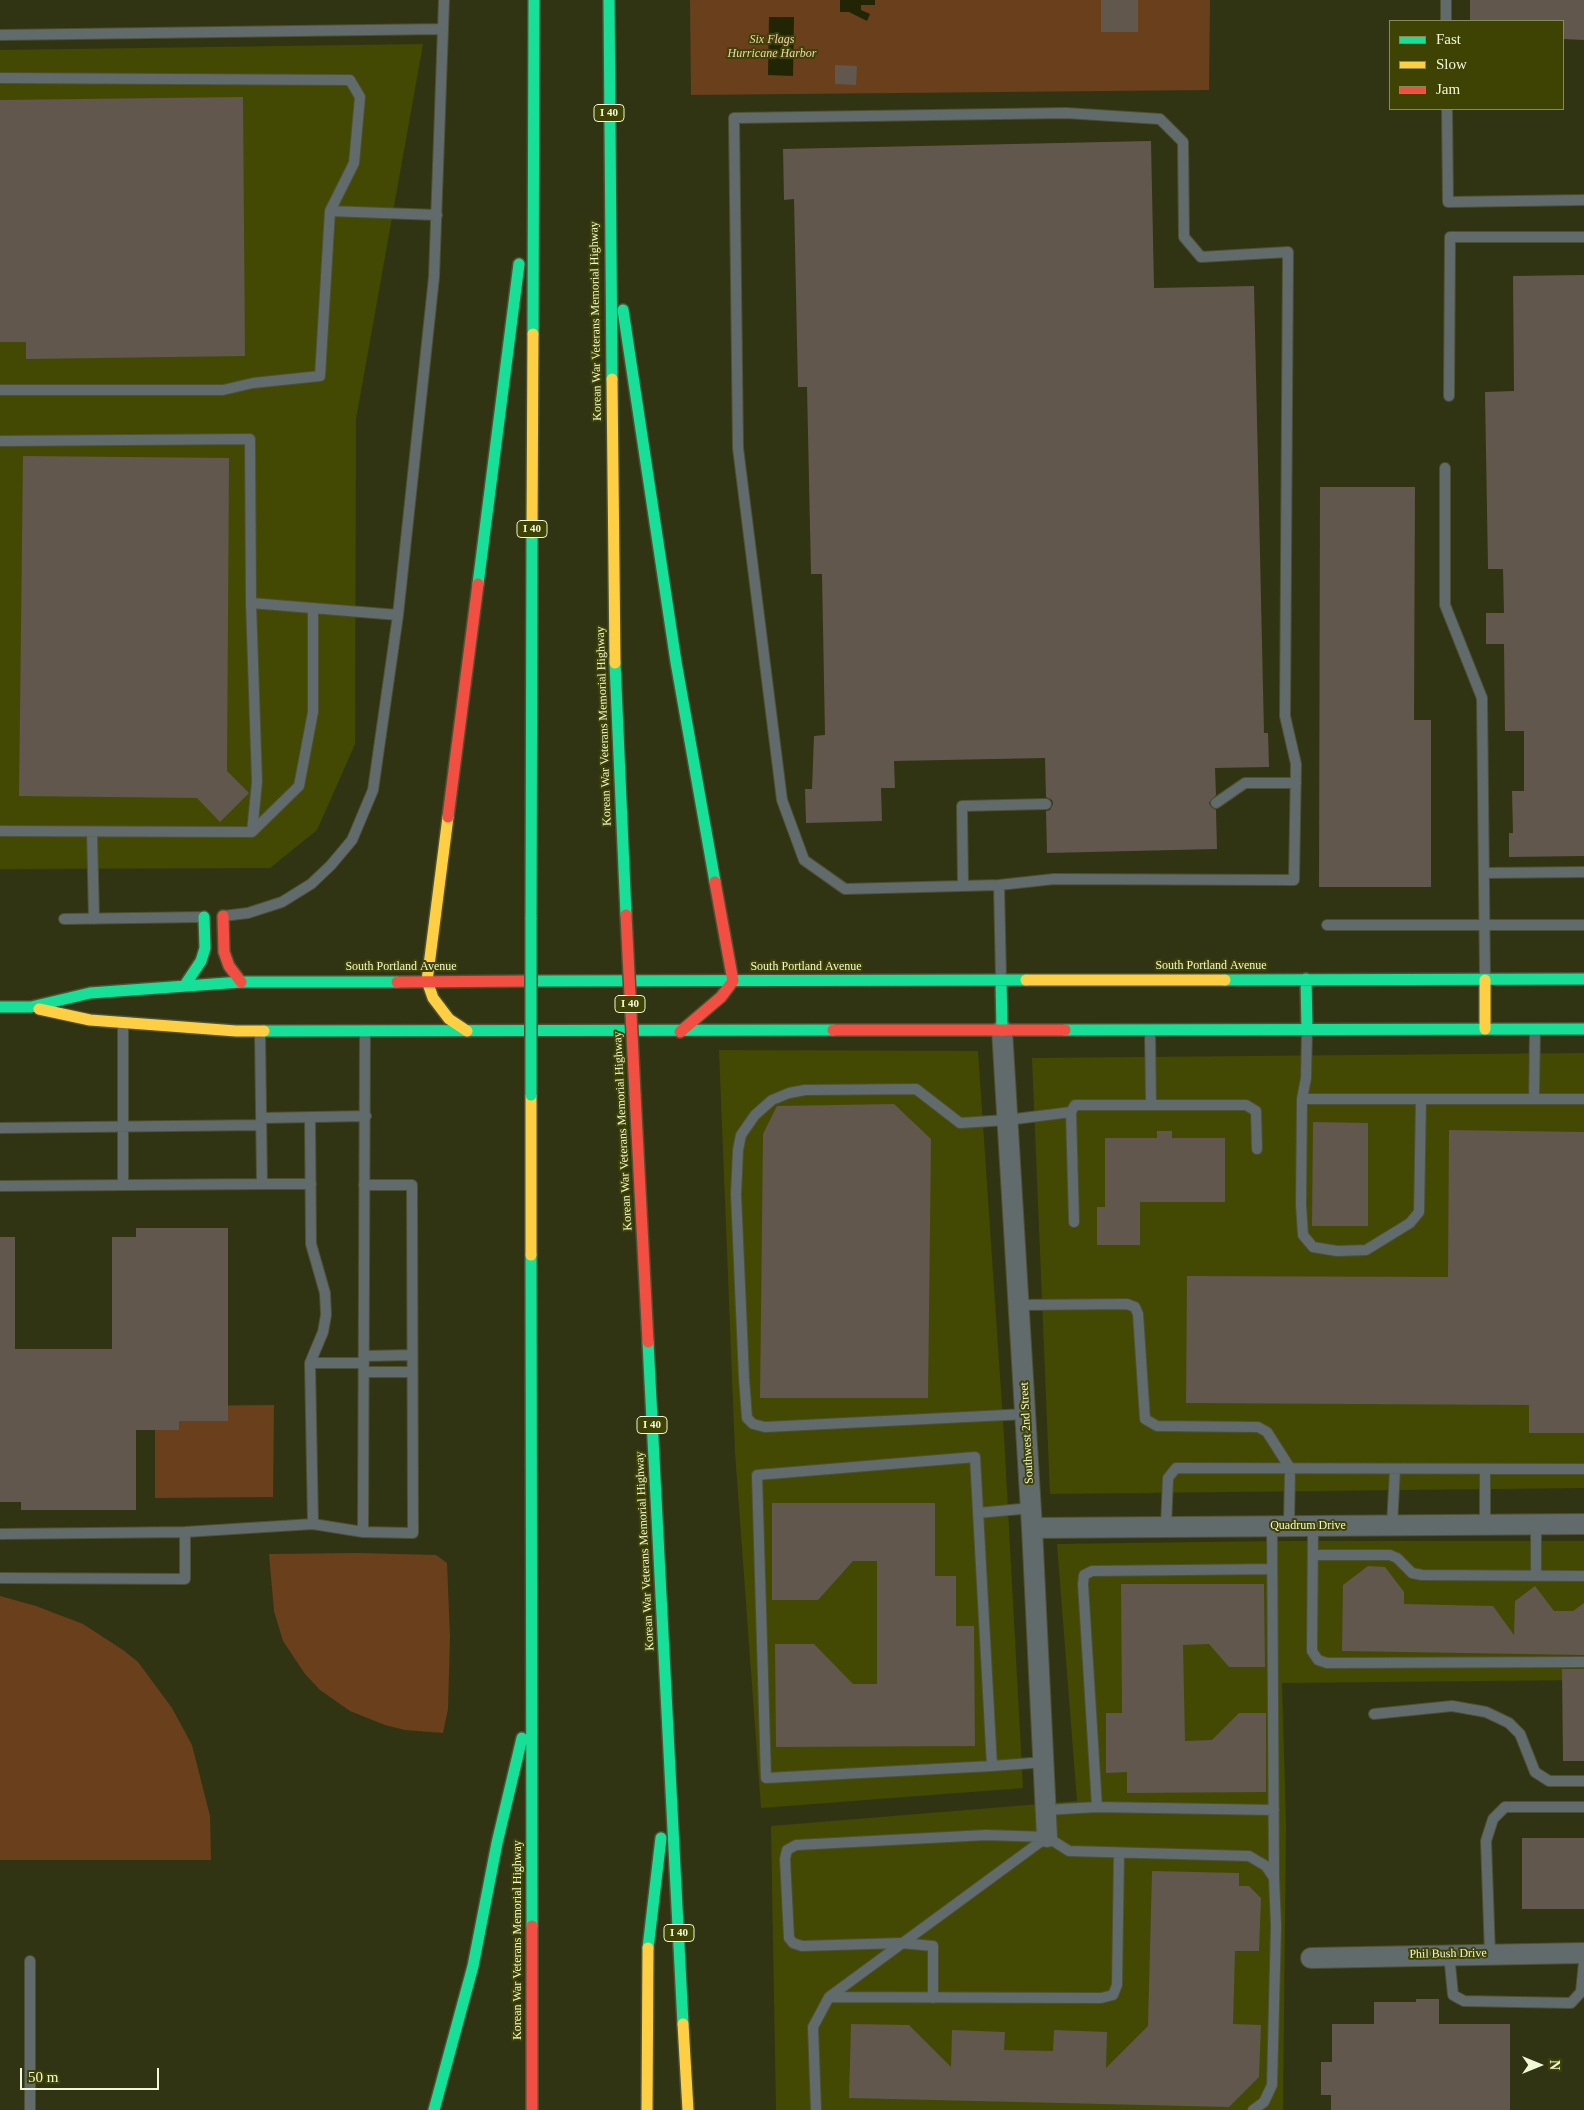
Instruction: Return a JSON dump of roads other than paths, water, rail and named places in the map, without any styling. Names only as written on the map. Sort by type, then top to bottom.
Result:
[{"type":"main road","name":"Korean War Veterans Memorial Highway","points":[[532,2110],[531,919],[534,0]]},
{"type":"main road","name":"Korean War Veterans Memorial Highway","points":[[608,0],[614,643],[635,1094],[688,2110]]},
{"type":"main road","points":[[467,1031],[448,1019],[433,998],[427,981],[534,138]]},
{"type":"main road","points":[[609,226],[636,386],[653,518],[676,662],[733,981],[721,997],[680,1032]]},
{"type":"main road","points":[[223,916],[224,952],[229,966],[241,982]]},
{"type":"main road","points":[[185,985],[201,961],[205,948],[204,917]]},
{"type":"main road","points":[[1306,979],[1307,1029]]},
{"type":"main road","name":"South Portland Avenue","points":[[31,1007],[90,993],[241,982],[1584,979]]},
{"type":"main road","points":[[1001,980],[1002,1030]]},
{"type":"main road","points":[[1485,980],[1485,1029]]},
{"type":"main road","name":"South Portland Avenue","points":[[0,1007],[31,1007],[90,1020],[260,1031],[680,1032],[1584,1029]]},
{"type":"main road","points":[[434,2110],[473,1966],[497,1843],[532,1695]]},
{"type":"main road","points":[[647,2110],[647,1959],[670,1756]]},
{"type":"street","name":"Southwest 2nd Street","points":[[1002,1030],[1026,1414],[1045,1762],[1047,1837]]},
{"type":"street","name":"Quadrum Drive","points":[[1032,1528],[1584,1524]]},
{"type":"street","name":"Phil Bush Drive","points":[[1311,1958],[1584,1953]]},
{"type":"lane","points":[[64,919],[223,916],[248,912],[282,902],[311,884],[352,840],[373,790],[398,615],[434,278],[444,0]]},
{"type":"lane","points":[[1446,0],[1446,20]]},
{"type":"lane","points":[[0,35],[442,29]]},
{"type":"lane","points":[[0,78],[350,80],[360,97],[354,163],[330,211],[320,376],[254,384],[224,390],[0,390]]},
{"type":"lane","points":[[1447,110],[1448,202],[1584,200]]},
{"type":"lane","points":[[1066,113],[1160,119],[1183,142],[1184,236],[1201,257],[1288,252],[1285,716],[1296,764],[1294,880],[1054,879],[999,885],[845,888],[804,860],[782,800],[738,448],[734,118],[1066,113]]},
{"type":"lane","points":[[330,211],[437,214]]},
{"type":"lane","points":[[1448,396],[1450,237],[1584,237]]},
{"type":"lane","points":[[0,441],[250,439],[251,603],[257,782],[252,832]]},
{"type":"lane","points":[[1444,468],[1445,605],[1482,698],[1485,980]]},
{"type":"lane","points":[[251,603],[398,615]]},
{"type":"lane","points":[[0,831],[252,832],[299,786],[312,712],[313,608]]},
{"type":"lane","points":[[1216,803],[1245,782],[1296,783]]},
{"type":"lane","points":[[963,886],[962,806],[1046,804]]},
{"type":"lane","points":[[92,832],[94,919]]},
{"type":"lane","points":[[1485,873],[1584,872]]},
{"type":"lane","points":[[999,885],[1001,980]]},
{"type":"lane","points":[[1327,925],[1584,925]]},
{"type":"lane","points":[[123,1023],[123,1184]]},
{"type":"lane","points":[[1307,1029],[1306,1078],[1302,1099],[1303,1235],[1312,1247],[1337,1251],[1366,1250],[1410,1223],[1420,1212],[1421,1099]]},
{"type":"lane","points":[[1534,1099],[1535,1029]]},
{"type":"lane","points":[[1150,1030],[1151,1105]]},
{"type":"lane","points":[[260,1031],[262,1184]]},
{"type":"lane","points":[[363,1532],[365,1031]]},
{"type":"lane","points":[[1026,1414],[765,1427],[753,1424],[747,1418],[744,1378],[736,1194],[738,1150],[741,1135],[755,1115],[772,1100],[789,1093],[805,1090],[904,1087],[916,1089],[924,1093],[960,1123],[1007,1120],[1071,1112]]},
{"type":"lane","points":[[1302,1099],[1584,1099]]},
{"type":"lane","points":[[1074,1222],[1071,1112],[1075,1105],[1246,1105],[1256,1111],[1257,1149]]},
{"type":"lane","points":[[0,1128],[123,1127],[310,1117],[366,1116]]},
{"type":"lane","points":[[310,1117],[311,1244],[324,1286],[326,1315],[323,1332],[310,1364],[312,1524]]},
{"type":"lane","points":[[0,1186],[311,1184]]},
{"type":"lane","points":[[0,1534],[186,1532],[312,1524],[363,1532],[413,1534],[412,1185],[364,1186]]},
{"type":"lane","points":[[1019,1305],[1127,1304],[1135,1307],[1138,1314],[1145,1419],[1157,1426],[1258,1428],[1267,1432],[1290,1468],[1272,1569],[1276,1926],[1272,2085],[1264,2102],[1253,2110]]},
{"type":"lane","points":[[364,1364],[412,1355]]},
{"type":"lane","points":[[310,1364],[364,1364],[412,1372]]},
{"type":"lane","points":[[992,1766],[975,1457],[757,1474],[766,1778],[992,1766],[1045,1762]]},
{"type":"lane","points":[[1166,1527],[1168,1478],[1176,1468],[1584,1469]]},
{"type":"lane","points":[[1392,1525],[1395,1469]]},
{"type":"lane","points":[[1485,1469],[1485,1524]]},
{"type":"lane","points":[[978,1513],[1031,1508]]},
{"type":"lane","points":[[1536,1524],[1536,1576]]},
{"type":"lane","points":[[1312,1526],[1312,1651],[1318,1660],[1327,1663],[1584,1662]]},
{"type":"lane","points":[[0,1578],[185,1579],[186,1532]]},
{"type":"lane","points":[[1312,1555],[1390,1555],[1397,1558],[1412,1573],[1422,1575],[1584,1576]]},
{"type":"lane","points":[[1097,1807],[1084,1576],[1092,1571],[1272,1569]]},
{"type":"lane","points":[[1374,1714],[1452,1706],[1486,1712],[1509,1723],[1520,1734],[1535,1772],[1549,1780],[1584,1781]]},
{"type":"lane","points":[[1490,1954],[1486,1841],[1493,1819],[1505,1807],[1584,1806]]},
{"type":"lane","points":[[1046,1810],[1097,1807],[1274,1810]]},
{"type":"lane","points":[[933,1998],[933,1946],[901,1943],[802,1946],[793,1943],[789,1938],[785,1859],[787,1850],[796,1844],[986,1835],[1047,1837],[1069,1851],[1248,1856],[1266,1866],[1274,1878]]},
{"type":"lane","points":[[816,2110],[813,2027],[829,1997],[1047,1837]]},
{"type":"lane","points":[[829,1997],[1101,1998],[1113,1995],[1118,1985],[1119,1853]]},
{"type":"lane","points":[[1448,1954],[1453,1995],[1464,2001],[1571,2003],[1581,1992],[1584,1962]]},
{"type":"lane","points":[[30,1961],[30,2110]]},
{"type":"park label","name":"Six Flags Hurricane Harbor","points":[[772,47]]}]
